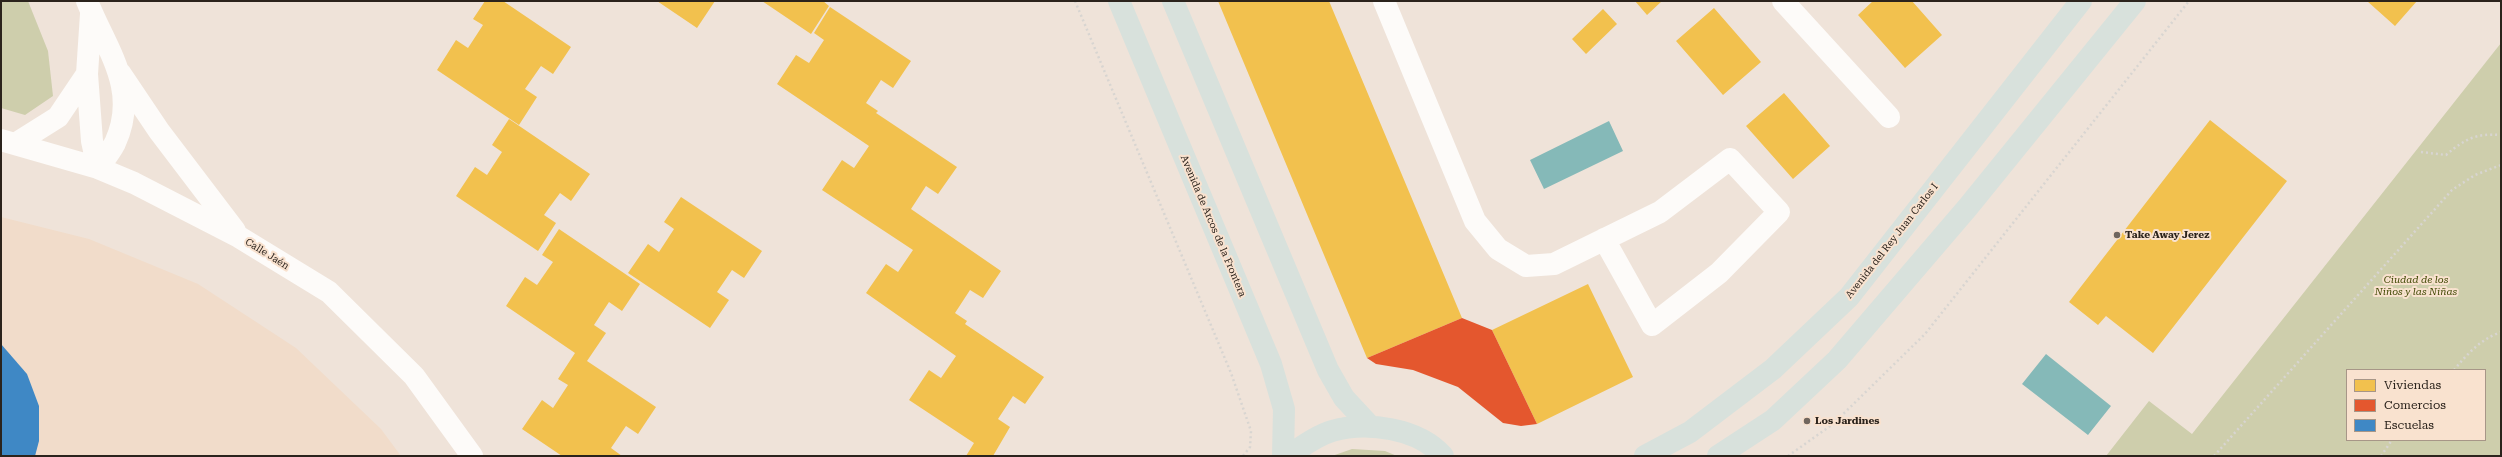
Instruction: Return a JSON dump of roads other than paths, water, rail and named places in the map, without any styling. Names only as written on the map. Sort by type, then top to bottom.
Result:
[{"type":"main road","name":"Avenida de Arcos de la Frontera","points":[[1119,1],[1271,364],[1284,409],[1283,456]]},
{"type":"main road","points":[[1173,1],[1328,370],[1344,398],[1370,426]]},
{"type":"main road","name":"Avenida del Rey Juan Carlos I","points":[[1645,456],[1690,432],[1773,369],[1849,297],[2081,1]]},
{"type":"main road","points":[[1718,456],[1773,420],[1837,360],[1968,207],[2135,1]]},
{"type":"main road","points":[[1289,456],[1306,443],[1332,431],[1370,426],[1405,432],[1436,448],[1443,456]]},
{"type":"street","points":[[1384,1],[1475,220],[1498,249],[1526,266],[1554,264],[1604,239],[1660,212],[1730,158],[1779,212],[1719,273],[1652,325],[1604,239]]},
{"type":"street","points":[[1783,1],[1889,117]]},
{"type":"street","points":[[89,6],[120,73],[159,131],[239,237]]},
{"type":"street","points":[[89,6],[87,74],[92,141],[98,168]]},
{"type":"street","points":[[98,168],[115,142],[125,108],[120,73]]},
{"type":"street","points":[[8,142],[58,117],[87,74]]},
{"type":"street","name":"Calle Jaén","points":[[8,142],[98,168],[134,183],[239,237],[329,292],[414,376],[472,456]]},
{"type":"water","points":[[1609,121],[1623,151],[1544,189],[1530,160]]},
{"type":"water","points":[[2046,354],[2111,406],[2088,435],[2022,384]]},
{"type":"place","name":"Take Away Jerez","points":[[2117,235]]},
{"type":"place","name":"Los Jardines","points":[[1807,421]]},
{"type":"park label","name":"Ciudad de los Niños y las Niñas","points":[[2416,286]]}]
